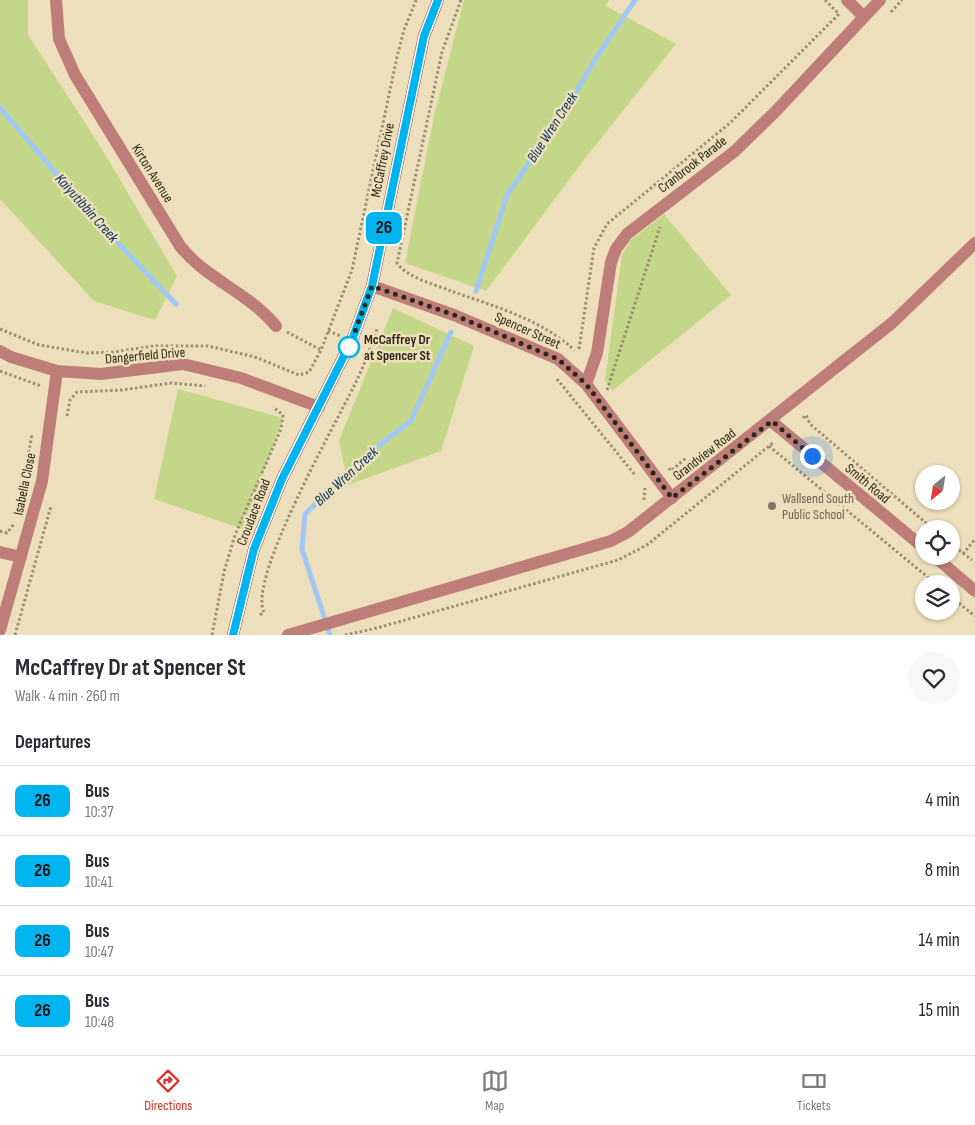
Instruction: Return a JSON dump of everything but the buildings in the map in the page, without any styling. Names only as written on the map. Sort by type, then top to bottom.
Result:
[{"type":"main road","name":"McCaffrey Drive","points":[[319,407],[352,340],[372,286],[424,36],[438,0]]},
{"type":"main road","name":"Croudace Road","points":[[233,635],[254,549],[282,479],[319,407]]},
{"type":"street","name":"Kirton Avenue","points":[[56,0],[59,39],[75,75],[180,246],[201,268],[265,312],[276,326]]},
{"type":"street","points":[[847,0],[863,16]]},
{"type":"street","name":"Cranbrook Parade","points":[[586,384],[597,353],[612,262],[616,249],[627,234],[735,151],[775,112],[880,0]]},
{"type":"street","name":"Grandview Road","points":[[288,635],[611,541],[628,532],[772,421],[892,323],[975,243]]},
{"type":"street","name":"Spencer Street","points":[[372,286],[454,315],[558,359],[586,384],[672,498]]},
{"type":"street","name":"Dangerfield Drive","points":[[0,350],[12,357],[57,371],[102,374],[183,364],[241,378],[319,407]]},
{"type":"street","name":"Isabella Close","points":[[0,630],[42,481],[57,371]]},
{"type":"street","name":"Smith Road","points":[[772,421],[915,540]]},
{"type":"street","points":[[0,552],[21,557]]},
{"type":"street","points":[[945,565],[975,590]]},
{"type":"path","points":[[342,336],[328,331],[352,270],[397,57],[404,30],[416,0]]},
{"type":"path","points":[[461,0],[442,52],[397,263],[402,270],[425,280],[533,322],[573,349],[580,344]]},
{"type":"path","points":[[825,0],[839,14]]},
{"type":"path","points":[[888,14],[902,0]]},
{"type":"path","points":[[613,398],[607,391],[662,223]]},
{"type":"path","points":[[276,326],[321,350]]},
{"type":"path","points":[[260,615],[264,612],[262,599],[272,560],[290,512],[355,384],[377,329]]},
{"type":"path","points":[[0,371],[42,386],[40,395]]},
{"type":"path","points":[[553,375],[647,490],[644,493],[644,500]]},
{"type":"path","points":[[65,426],[70,400],[76,392],[122,390],[171,383],[211,386]]},
{"type":"path","points":[[212,635],[224,572],[234,535],[281,429],[283,415],[275,407],[267,404]]},
{"type":"path","points":[[803,418],[806,416],[810,424],[922,520]]},
{"type":"path","points":[[19,508],[33,432]]},
{"type":"path","points":[[769,446],[925,575]]},
{"type":"path","points":[[666,464],[671,471],[687,458]]},
{"type":"path","points":[[15,635],[52,504]]},
{"type":"path","points":[[0,532],[7,533],[17,517]]},
{"type":"path","points":[[662,525],[667,529]]},
{"type":"path","points":[[963,554],[975,539]]},
{"type":"path","points":[[960,552],[972,560]]},
{"type":"path","points":[[960,604],[975,616]]},
{"type":"green space","points":[[0,0],[28,0],[28,35],[100,146],[177,276],[155,320],[94,301],[0,199]]},
{"type":"green space","points":[[464,0],[609,0],[606,6],[676,44],[583,161],[486,291],[405,263],[434,116]]},
{"type":"green space","points":[[664,214],[731,295],[612,391],[605,380],[622,255],[630,241]]},
{"type":"green space","points":[[393,308],[474,346],[441,451],[348,485],[339,440]]},
{"type":"green space","points":[[178,389],[283,418],[243,529],[154,499]]},
{"type":"waterway","name":"Blue Wren Creek","points":[[476,291],[507,195],[564,112],[596,58],[635,0]]},
{"type":"waterway","name":"Kaiyutibbin Creek","points":[[0,108],[98,222],[176,304]]},
{"type":"waterway","name":"Blue Wren Creek","points":[[330,635],[302,549],[305,514],[366,455],[411,421],[451,332]]},
{"type":"bus line","name":"26","points":[[233,635],[254,549],[282,479],[352,340],[372,286],[424,36],[438,0]]},
{"type":"place","name":"McCaffrey Dr at Spencer St","points":[[349,347]]},
{"type":"place","name":"Wallsend South Public School","points":[[772,506]]},
{"type":"route","points":[[349,347],[372,286],[454,315],[524,343],[558,359],[586,384],[672,498],[772,421],[812,456]]}]
